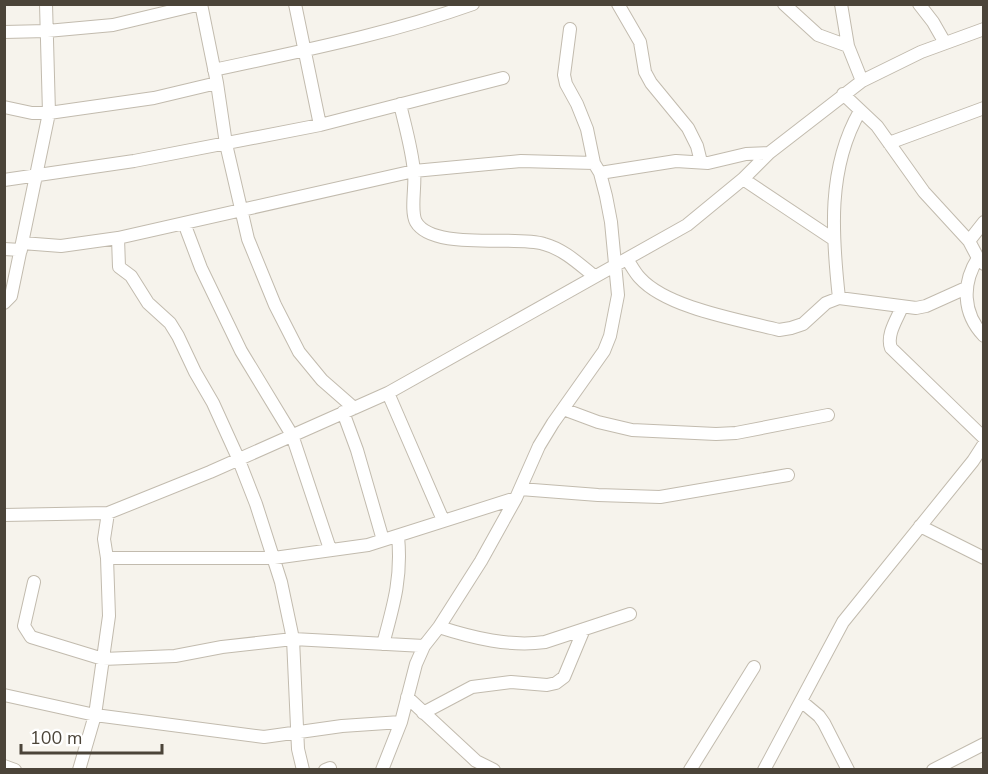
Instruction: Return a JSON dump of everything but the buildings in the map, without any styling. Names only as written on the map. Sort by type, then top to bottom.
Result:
[{"type":"street","points":[[4,303],[11,296],[49,113],[46,4]]},
{"type":"street","points":[[4,32],[113,25],[201,4],[226,144],[248,239],[298,352],[348,410],[383,540]]},
{"type":"street","points":[[295,4],[320,125]]},
{"type":"street","points":[[4,107],[32,113],[49,113],[154,98],[215,76],[304,50],[383,33],[449,8],[473,4]]},
{"type":"street","points":[[618,4],[640,42],[645,72],[651,83],[688,129],[697,146],[701,162]]},
{"type":"street","points":[[784,4],[818,35],[848,45]]},
{"type":"street","points":[[841,4],[848,45],[862,81]]},
{"type":"street","points":[[920,4],[945,43]]},
{"type":"street","points":[[382,770],[401,722],[416,664],[424,646],[477,568],[518,494],[539,446],[604,351],[610,336],[618,295],[611,222],[581,112],[566,84],[564,75],[570,29]]},
{"type":"street","points":[[4,516],[108,513],[210,472],[388,393],[687,225],[743,179],[769,153],[862,81],[945,43],[984,29]]},
{"type":"street","points":[[4,180],[226,144],[320,125],[503,78]]},
{"type":"street","points":[[843,94],[877,126],[924,192],[969,241],[981,261],[970,270],[966,288],[969,310],[975,325],[984,336]]},
{"type":"street","points":[[400,104],[414,171],[414,214],[416,222],[425,230],[451,239],[516,240],[543,243],[563,252],[594,276]]},
{"type":"street","points":[[890,143],[984,108]]},
{"type":"street","points":[[839,298],[833,239],[835,187],[847,137],[861,111]]},
{"type":"street","points":[[4,249],[21,246],[61,246],[117,238],[414,171],[521,161],[597,168],[676,160],[720,161],[746,154],[769,153]]},
{"type":"street","points":[[743,179],[833,239]]},
{"type":"street","points":[[969,241],[984,222]]},
{"type":"street","points":[[184,224],[201,268],[241,351],[292,435],[330,549]]},
{"type":"street","points":[[117,238],[119,267],[131,276],[148,303],[174,330],[213,403],[238,458],[274,558],[286,600],[293,639],[298,749],[303,770]]},
{"type":"street","points":[[627,259],[646,283],[675,300],[699,309],[779,330],[803,324],[826,303],[839,298],[902,307],[926,306],[966,288]]},
{"type":"street","points":[[902,307],[890,336],[891,348],[984,438]]},
{"type":"street","points":[[388,393],[443,520]]},
{"type":"street","points":[[563,409],[598,422],[632,430],[716,434],[736,433],[828,415]]},
{"type":"street","points":[[765,770],[843,622],[973,461],[984,444]]},
{"type":"street","points":[[107,558],[274,558],[368,545],[518,494],[660,497],[788,475]]},
{"type":"street","points":[[79,770],[95,715],[110,604],[104,539],[108,513]]},
{"type":"street","points":[[920,526],[984,558]]},
{"type":"street","points":[[383,644],[397,594],[400,573],[398,536]]},
{"type":"street","points":[[34,582],[24,626],[26,632],[31,637],[103,659],[175,656],[222,647],[293,639],[424,646]]},
{"type":"street","points":[[439,627],[477,638],[523,644],[545,642],[630,614]]},
{"type":"street","points":[[423,713],[480,685],[511,682],[547,685],[556,683],[564,677],[584,629]]},
{"type":"street","points":[[690,770],[754,668]]},
{"type":"street","points":[[4,695],[95,715],[250,736],[275,736],[297,731],[401,722]]},
{"type":"street","points":[[407,697],[475,765],[494,770]]},
{"type":"street","points":[[801,701],[824,723],[848,770]]},
{"type":"street","points":[[933,770],[984,744]]},
{"type":"street","points":[[4,766],[15,770]]}]
